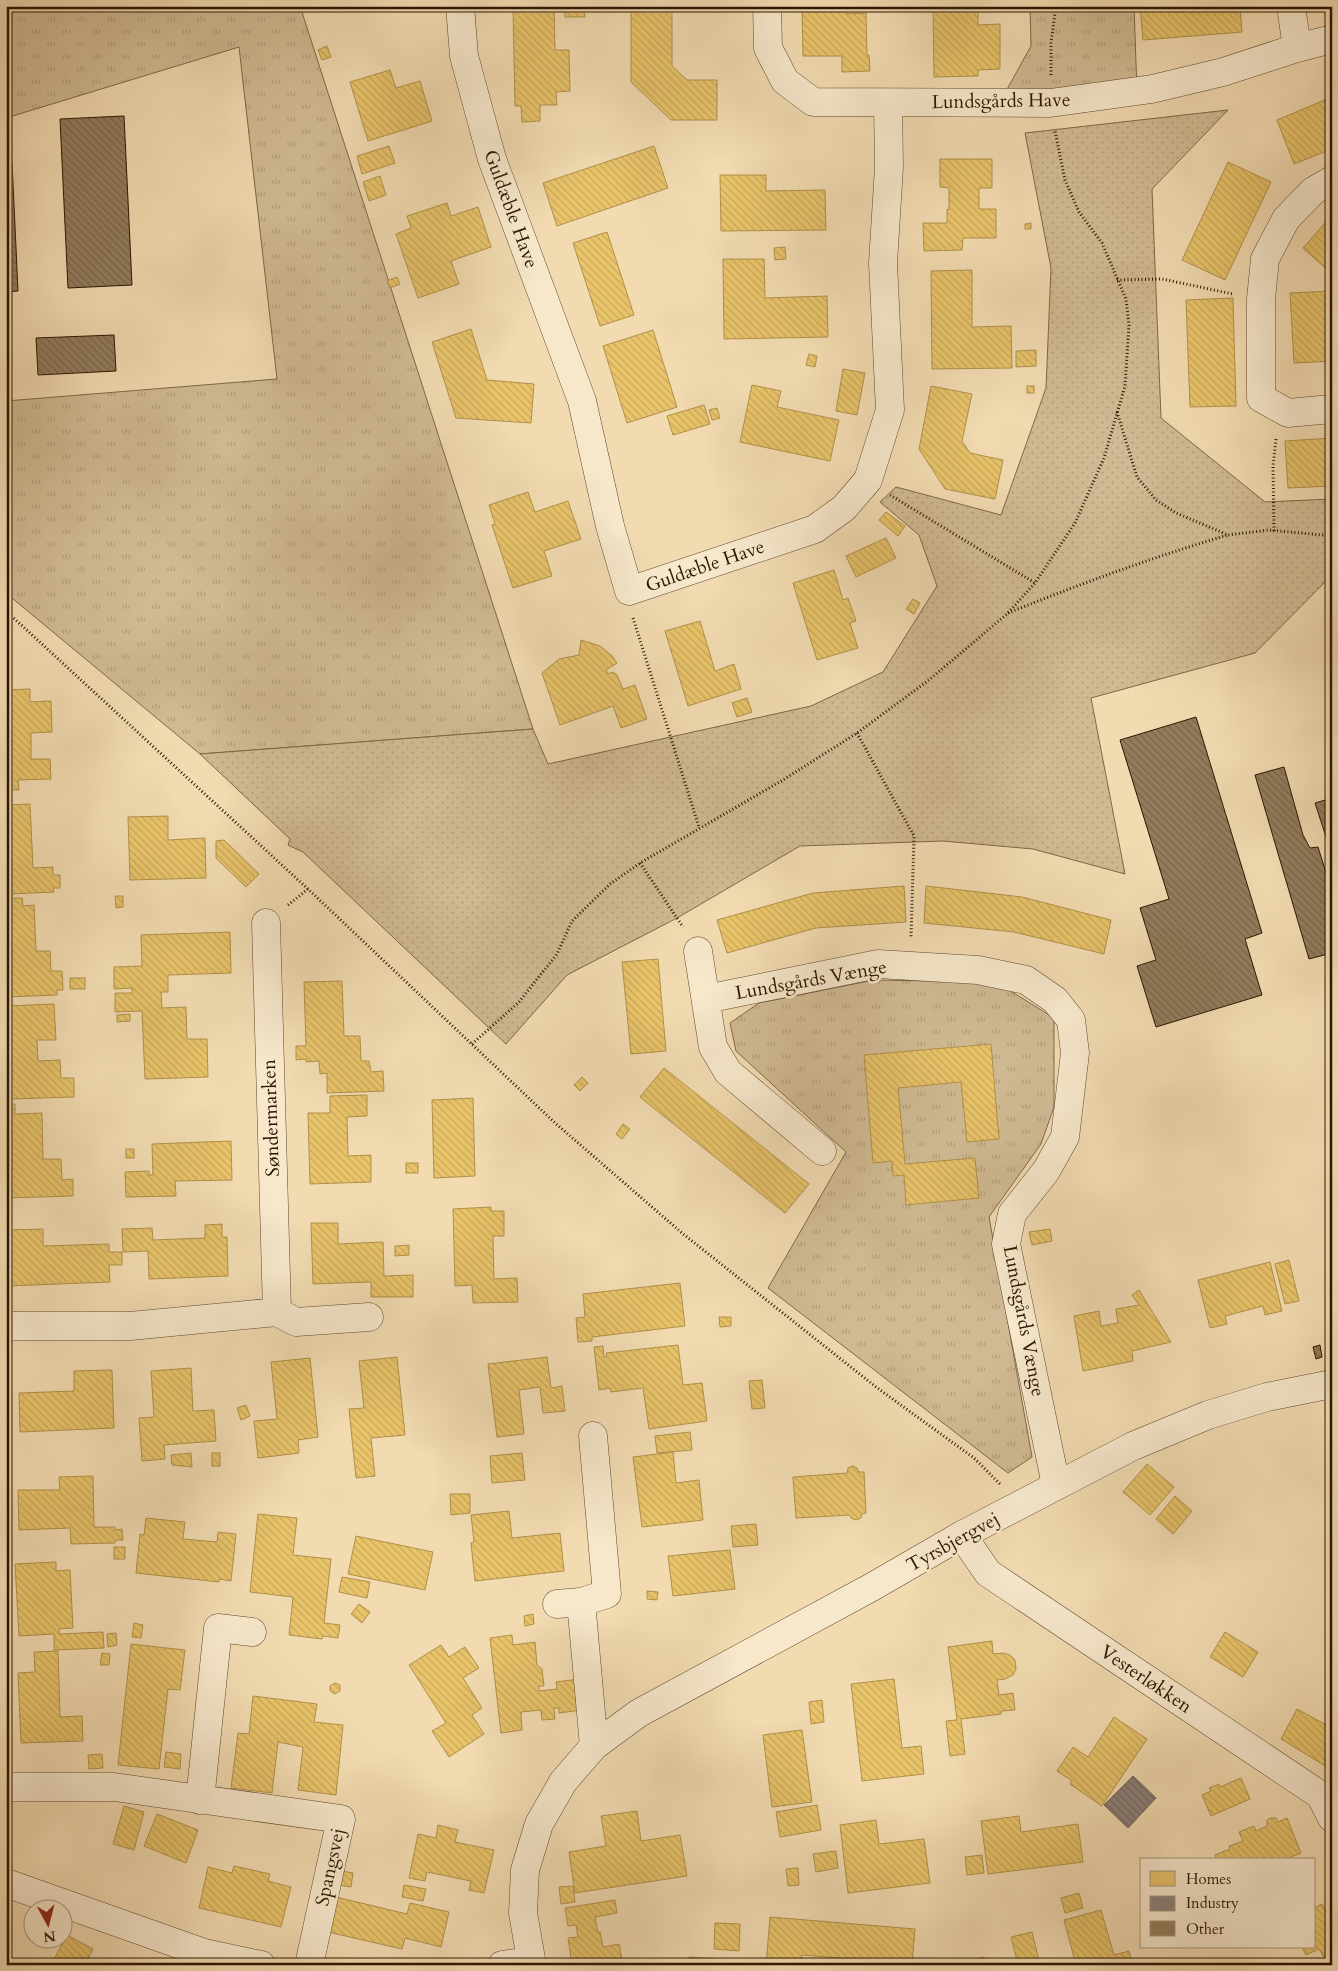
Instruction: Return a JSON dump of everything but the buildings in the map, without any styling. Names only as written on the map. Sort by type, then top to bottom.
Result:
[{"type":"street","name":"Guldæble Have","points":[[460,6],[464,56],[492,159],[582,401],[610,526],[629,591],[815,529],[844,508],[868,480],[890,410],[883,263],[889,167],[888,102]]},
{"type":"street","name":"Lundsgårds Have","points":[[767,6],[768,48],[785,81],[813,102],[1050,103],[1152,89],[1223,72],[1297,48],[1332,39]]},
{"type":"street","points":[[1291,6],[1297,48]]},
{"type":"street","points":[[1332,180],[1313,191],[1286,219],[1265,259],[1261,299],[1261,398],[1288,413],[1332,409]]},
{"type":"street","name":"Søndermarken","points":[[266,923],[277,1312]]},
{"type":"street","points":[[698,951],[713,1047],[728,1072],[822,1151]]},
{"type":"street","name":"Lundsgårds Vænge","points":[[706,999],[878,964],[978,970],[1026,980],[1055,1000],[1071,1020],[1075,1053],[1065,1137],[1046,1171],[1012,1214],[1006,1244],[1056,1485]]},
{"type":"street","points":[[6,1326],[130,1326],[277,1312],[296,1322],[369,1317]]},
{"type":"street","name":"Tyrsbjergvej","points":[[532,1963],[523,1913],[525,1870],[539,1824],[563,1782],[594,1746],[639,1713],[872,1587],[962,1535],[1133,1446],[1208,1415],[1267,1397],[1332,1384]]},
{"type":"street","points":[[592,1436],[606,1594],[569,1603],[594,1746]]},
{"type":"street","name":"Vesterløkken","points":[[962,1535],[988,1573],[1320,1795],[1332,1818]]},
{"type":"street","points":[[200,1800],[218,1628],[252,1632]]},
{"type":"street","name":"Spangsvej","points":[[6,1787],[114,1787],[341,1819],[309,1965]]},
{"type":"street","points":[[6,1883],[204,1953],[261,1965]]},
{"type":"street","points":[[502,1965],[532,1963]]},
{"type":"path","points":[[472,1044],[519,1002],[557,954],[572,921],[610,884],[640,862],[783,780],[857,734],[929,680],[1006,614],[1035,582],[1075,522],[1104,458],[1125,386],[1129,325],[1126,300],[1118,280],[1102,244],[1079,212],[1065,180],[1050,103],[1051,43],[1056,6]]},
{"type":"path","points":[[1118,280],[1162,280],[1261,299]]},
{"type":"path","points":[[1274,531],[1273,466],[1280,408]]},
{"type":"path","points":[[1117,411],[1137,477],[1156,500],[1176,513],[1228,535]]},
{"type":"path","points":[[868,480],[928,519],[1035,582]]},
{"type":"path","points":[[1006,614],[1085,582],[1169,552],[1228,535],[1274,531],[1332,536]]},
{"type":"path","points":[[629,591],[634,621],[699,827]]},
{"type":"path","points":[[6,611],[294,875],[554,1122],[682,1232],[876,1386],[974,1458]]},
{"type":"path","points":[[857,734],[914,836],[911,966]]},
{"type":"path","points":[[640,862],[698,951]]},
{"type":"green space","points":[[6,6],[300,6],[533,729],[200,754],[6,593],[6,401],[277,379],[239,47],[6,118]]},
{"type":"green space","points":[[1030,6],[1134,6],[1137,91],[1000,102],[1031,46]]},
{"type":"green space","points":[[1228,110],[1152,189],[1161,418],[1265,502],[1332,499],[1332,580],[1329,578],[1255,653],[1091,698],[1125,874],[1033,849],[943,841],[800,846],[677,918],[567,975],[506,1044],[303,852],[288,845],[290,839],[200,754],[533,729],[548,764],[811,706],[883,672],[937,586],[919,535],[880,502],[896,487],[1001,515],[1046,388],[1051,268],[1025,133]]},
{"type":"green space","points":[[874,980],[996,982],[1054,1018],[1054,1107],[1041,1144],[989,1217],[1032,1457],[1008,1473],[768,1288],[846,1152],[736,1051],[730,1023],[759,1003]]}]
